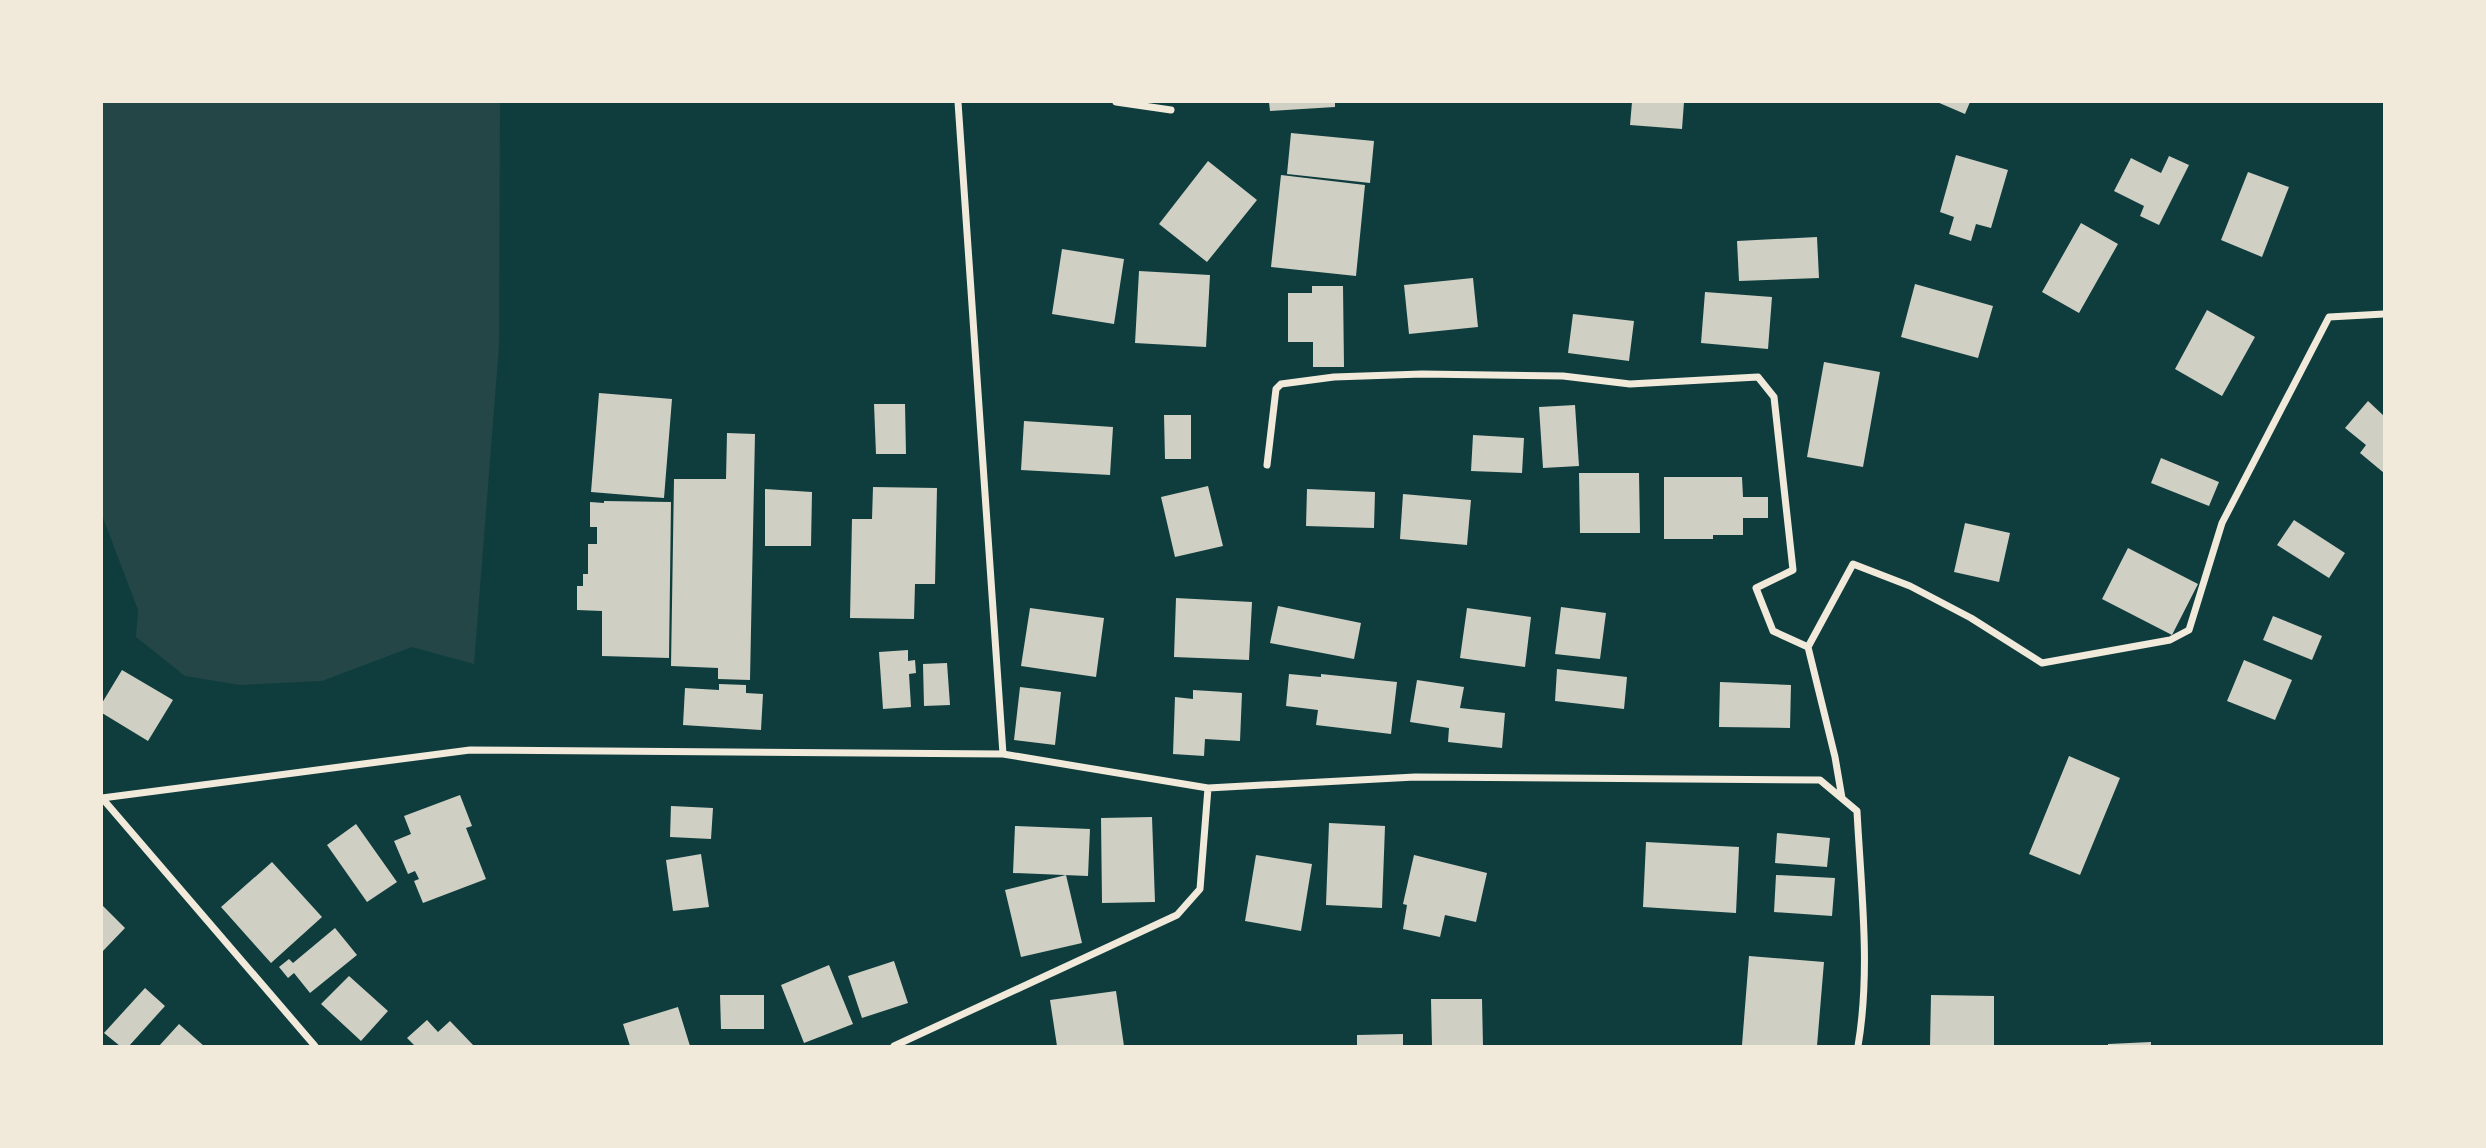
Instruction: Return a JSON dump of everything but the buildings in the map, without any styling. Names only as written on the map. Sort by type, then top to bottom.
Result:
[{"type":"street","points":[[958,102],[1003,754]]},
{"type":"street","points":[[1116,102],[1171,110]]},
{"type":"street","points":[[1842,798],[1835,757],[1808,647],[1853,564],[1910,586],[1971,618],[2042,663],[2170,640],[2189,630],[2221,523],[2329,317],[2385,314]]},
{"type":"street","points":[[1267,466],[1276,389],[1281,384],[1334,377],[1422,374],[1563,376],[1630,384],[1758,377],[1774,397],[1793,570],[1756,588],[1773,631],[1808,647]]},
{"type":"street","points":[[102,798],[470,750],[1003,754],[1208,789],[1415,778],[1820,780],[1857,811],[1863,941],[1863,1013],[1858,1046]]},
{"type":"street","points":[[894,1046],[1177,915],[1200,889],[1208,789]]},
{"type":"street","points":[[102,798],[315,1046]]},
{"type":"shaded area","points":[[102,102],[500,102],[499,346],[474,664],[412,647],[322,681],[240,685],[185,676],[136,637],[138,610],[102,515]]}]
